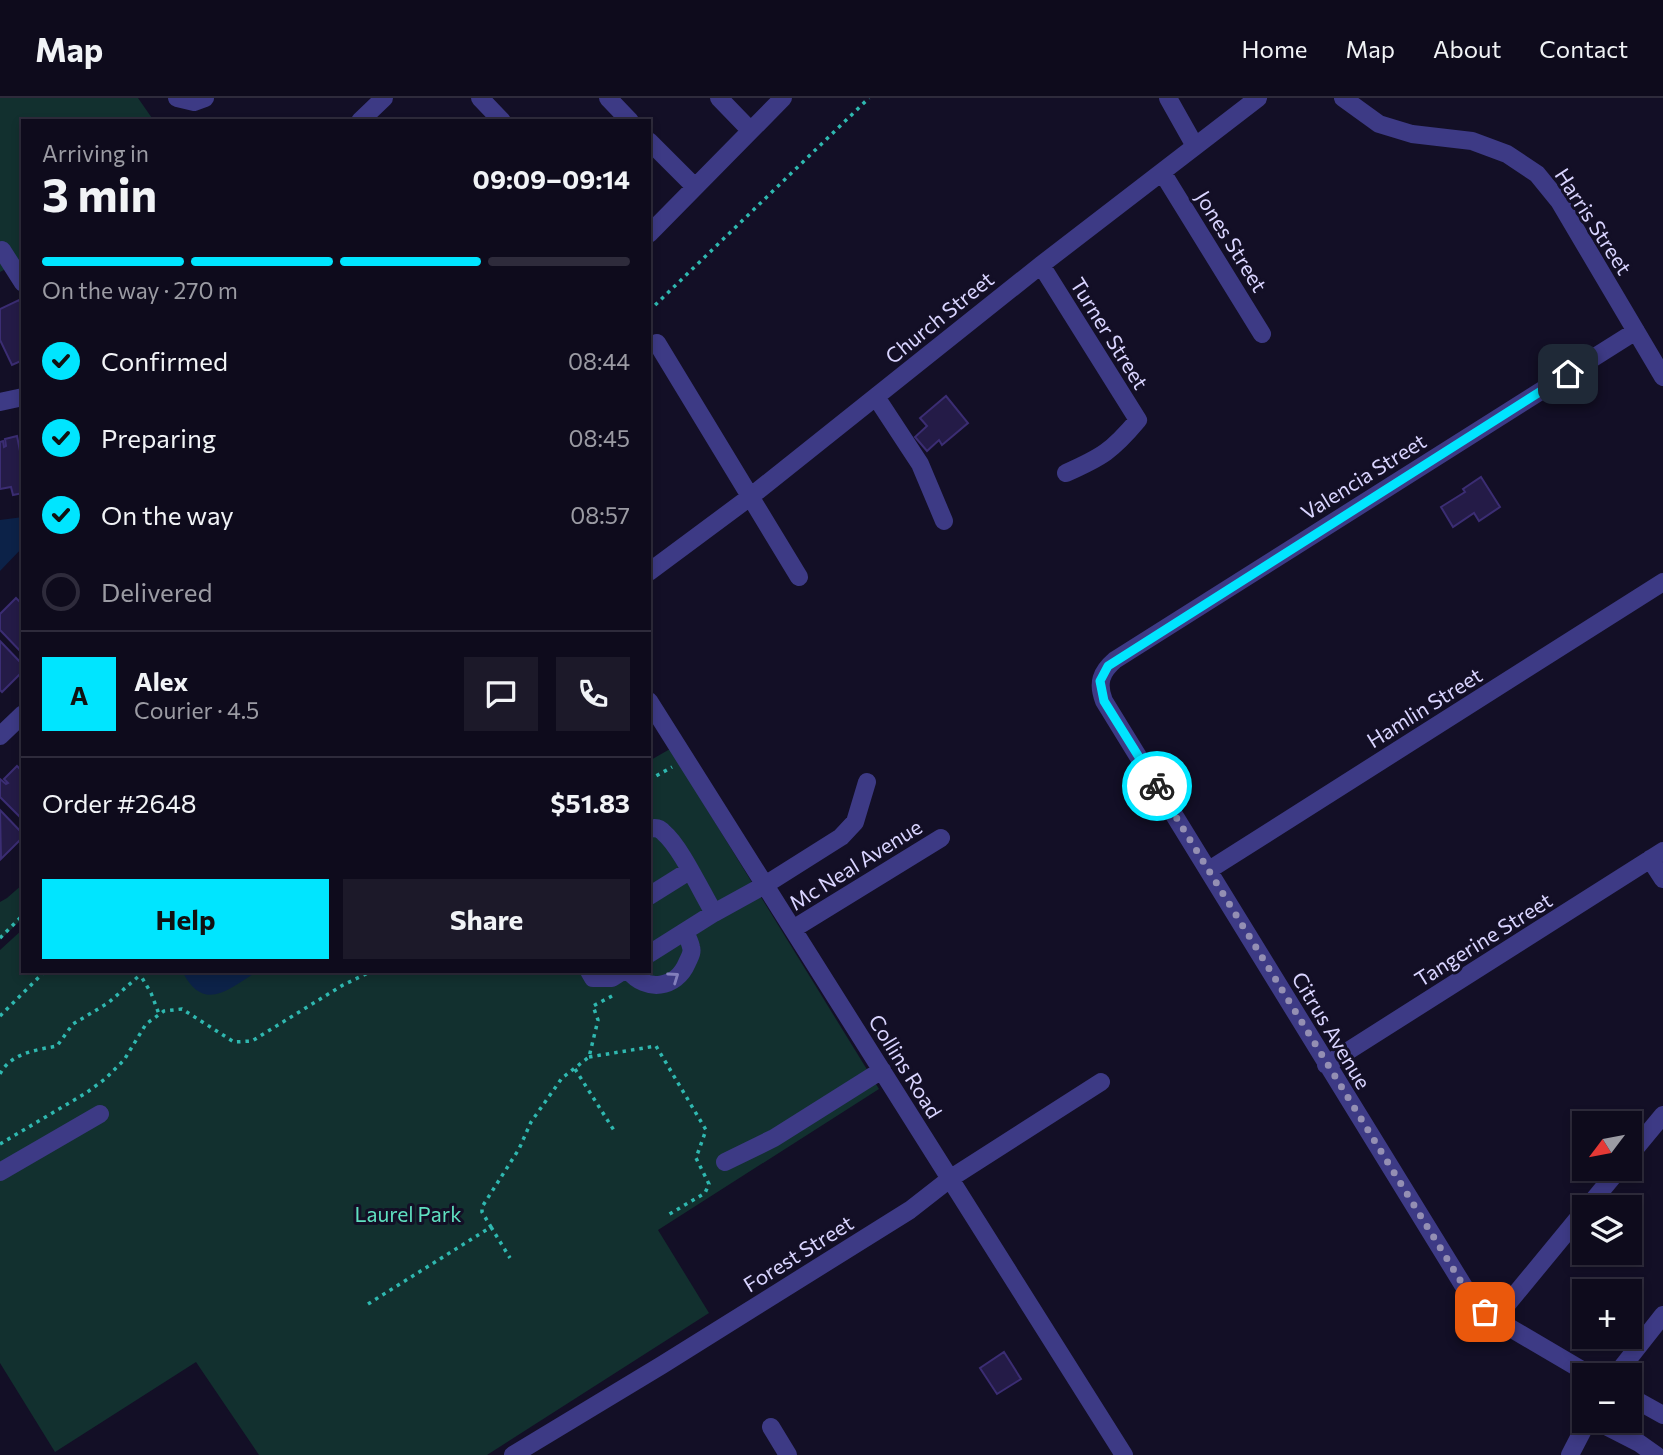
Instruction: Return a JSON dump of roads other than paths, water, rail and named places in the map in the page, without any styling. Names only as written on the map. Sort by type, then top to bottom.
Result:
[{"type":"street","points":[[177,98],[194,102],[205,98]]},
{"type":"street","points":[[362,119],[384,98]]},
{"type":"street","points":[[480,98],[500,119]]},
{"type":"street","points":[[608,98],[628,119]]},
{"type":"street","points":[[719,98],[750,130]]},
{"type":"street","points":[[651,232],[783,98]]},
{"type":"street","points":[[1168,98],[1195,146]]},
{"type":"street","name":"Church Street","points":[[651,571],[750,497],[1041,265],[1258,98]]},
{"type":"street","name":"Harris Street","points":[[1343,98],[1379,124],[1412,134],[1472,141],[1507,154],[1537,174],[1559,201],[1663,377]]},
{"type":"street","points":[[651,143],[694,186]]},
{"type":"street","name":"Jones Street","points":[[1163,172],[1262,334]]},
{"type":"street","points":[[2,250],[21,280]]},
{"type":"street","name":"Turner Street","points":[[1041,265],[1138,420],[1119,443],[1102,457],[1066,473]]},
{"type":"street","name":"Valencia Street","points":[[1115,660],[1636,331]]},
{"type":"street","points":[[657,343],[799,577]]},
{"type":"street","points":[[0,402],[21,397]]},
{"type":"street","points":[[876,397],[920,464],[944,521]]},
{"type":"street","name":"Hamlin Street","points":[[1209,870],[1663,582]]},
{"type":"street","name":"Citrus Avenue","points":[[1115,660],[1103,672],[1100,681],[1104,701],[1471,1298],[1495,1319],[1572,1364]]},
{"type":"street","name":"Collins Road","points":[[651,704],[1124,1455]]},
{"type":"street","points":[[0,736],[21,716]]},
{"type":"street","points":[[651,953],[846,833],[858,815],[867,782]]},
{"type":"street","points":[[651,829],[663,831],[674,845],[714,913]]},
{"type":"street","name":"Mc Neal Avenue","points":[[793,929],[941,838]]},
{"type":"street","points":[[1657,855],[1663,879]]},
{"type":"street","name":"Tangerine Street","points":[[1326,1065],[1657,855]]},
{"type":"street","points":[[651,895],[689,871]]},
{"type":"street","points":[[590,973],[593,978],[621,973],[645,984],[659,986],[674,981],[684,970],[691,954],[692,948],[685,932]]},
{"type":"street","points":[[725,1162],[774,1138],[881,1070]]},
{"type":"street","name":"Forest Street","points":[[513,1455],[911,1210],[951,1178],[1101,1082]]},
{"type":"street","points":[[0,1172],[100,1114]]},
{"type":"street","points":[[1642,1140],[1663,1115]]},
{"type":"street","points":[[1597,1195],[1609,1181]]},
{"type":"street","points":[[1495,1319],[1572,1226]]},
{"type":"street","points":[[1625,1363],[1663,1315]]},
{"type":"street","points":[[1642,1403],[1663,1415]]},
{"type":"street","points":[[771,1427],[788,1455]]},
{"type":"street","points":[[1570,1455],[1581,1433]]},
{"type":"street","points":[[1619,1433],[1656,1455]]},
{"type":"water","points":[[21,517],[21,549],[0,571],[0,520]]},
{"type":"water","points":[[183,973],[255,973],[217,994],[199,992]]},
{"type":"park label","name":"Laurel Park","points":[[408,1213]]}]
